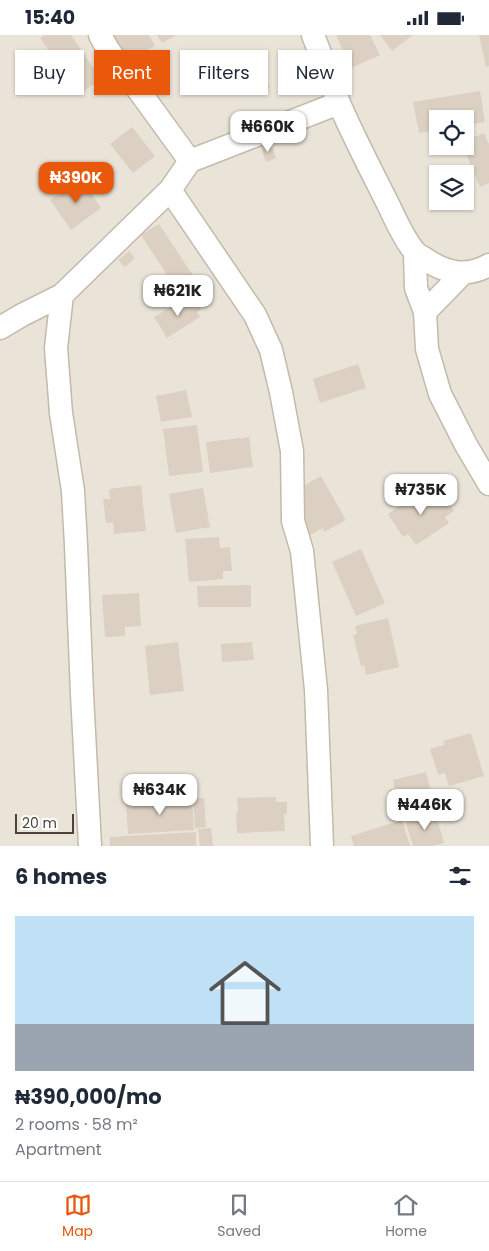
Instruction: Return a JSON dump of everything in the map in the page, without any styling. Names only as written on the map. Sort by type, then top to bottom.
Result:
[{"type":"street","points":[[100,35],[118,64],[190,161]]},
{"type":"street","points":[[313,35],[339,103],[360,149],[415,253],[435,266],[452,272],[480,271],[489,265]]},
{"type":"street","points":[[0,329],[22,315],[62,295],[170,190],[190,161],[339,103]]},
{"type":"street","points":[[170,190],[255,315],[271,350],[281,392],[292,451],[292,521],[302,551],[316,690],[322,846]]},
{"type":"street","points":[[415,253],[416,288],[425,312],[427,349],[440,394],[466,445],[489,484]]},
{"type":"street","points":[[425,312],[462,273]]},
{"type":"street","points":[[62,295],[56,348],[61,413],[74,500],[90,846]]},
{"type":"shaded area","points":[[0,35],[489,35],[489,846],[0,846]]},
{"type":"building","points":[[44,35],[71,35],[81,50],[48,50],[40,38]]},
{"type":"building","points":[[112,35],[149,35],[155,46],[147,50],[116,50]]},
{"type":"building","points":[[157,35],[177,35],[162,43]]},
{"type":"building","points":[[336,35],[370,35],[380,55],[352,68],[352,50],[343,50]]},
{"type":"building","points":[[380,35],[413,35],[392,51]]},
{"type":"building","points":[[479,35],[489,35],[489,66],[486,67]]},
{"type":"building","points":[[84,54],[94,69],[94,84],[84,91]]},
{"type":"building","points":[[480,91],[485,122],[474,124],[474,110],[429,110],[429,131],[419,133],[413,102]]},
{"type":"building","points":[[132,127],[155,156],[133,173],[110,144]]},
{"type":"building","points":[[484,133],[489,144],[489,183],[480,187],[474,173],[474,165],[471,165],[467,155],[474,155],[474,137]]},
{"type":"building","points":[[271,144],[276,158],[266,162],[261,148]]},
{"type":"building","points":[[81,178],[101,208],[71,230],[50,200]]},
{"type":"building","points":[[159,224],[200,286],[182,298],[141,235]]},
{"type":"building","points":[[129,251],[135,258],[125,267],[118,260]]},
{"type":"building","points":[[187,297],[190,302],[195,299],[201,309],[197,312],[200,317],[167,338],[154,317]]},
{"type":"building","points":[[358,364],[366,388],[320,403],[313,379]]},
{"type":"building","points":[[186,390],[192,417],[161,422],[156,396]]},
{"type":"building","points":[[197,425],[203,472],[169,476],[163,429]]},
{"type":"building","points":[[249,437],[253,467],[210,473],[206,442]]},
{"type":"building","points":[[321,476],[346,520],[324,532],[323,528],[308,536],[296,514],[306,508],[296,490]]},
{"type":"building","points":[[141,485],[146,531],[114,534],[113,522],[106,523],[103,499],[110,499],[109,489]]},
{"type":"building","points":[[203,488],[210,527],[176,533],[169,494]]},
{"type":"building","points":[[427,488],[436,501],[444,496],[454,511],[445,517],[449,523],[416,545],[408,534],[403,537],[388,514]]},
{"type":"building","points":[[219,537],[220,548],[230,547],[232,571],[223,571],[223,579],[189,582],[185,539]]},
{"type":"building","points":[[361,549],[385,603],[356,616],[332,562]]},
{"type":"building","points":[[251,585],[251,607],[198,607],[197,586]]},
{"type":"building","points":[[139,593],[141,626],[125,627],[125,636],[105,637],[102,595]]},
{"type":"building","points":[[388,618],[399,667],[366,675],[364,665],[361,666],[353,635],[357,634],[355,626]]},
{"type":"building","points":[[178,642],[184,691],[150,695],[145,646]]},
{"type":"building","points":[[252,642],[254,660],[222,662],[221,644]]},
{"type":"building","points":[[471,733],[484,776],[449,786],[445,773],[438,775],[430,749],[444,745],[443,741]]},
{"type":"building","points":[[426,772],[435,807],[404,815],[400,802],[392,804],[389,790],[395,789],[393,780]]},
{"type":"building","points":[[276,797],[276,802],[287,802],[287,814],[284,814],[285,831],[237,833],[237,798]]},
{"type":"building","points":[[192,798],[194,830],[128,834],[126,802]]},
{"type":"building","points":[[204,798],[206,827],[195,828],[193,799]]},
{"type":"building","points":[[422,812],[424,818],[436,815],[444,843],[432,846],[413,846],[406,823],[412,821],[410,815]]},
{"type":"building","points":[[402,820],[410,846],[354,846],[351,836]]},
{"type":"building","points":[[211,828],[213,846],[200,846],[198,829]]},
{"type":"building","points":[[196,832],[196,846],[110,846],[110,837]]}]
